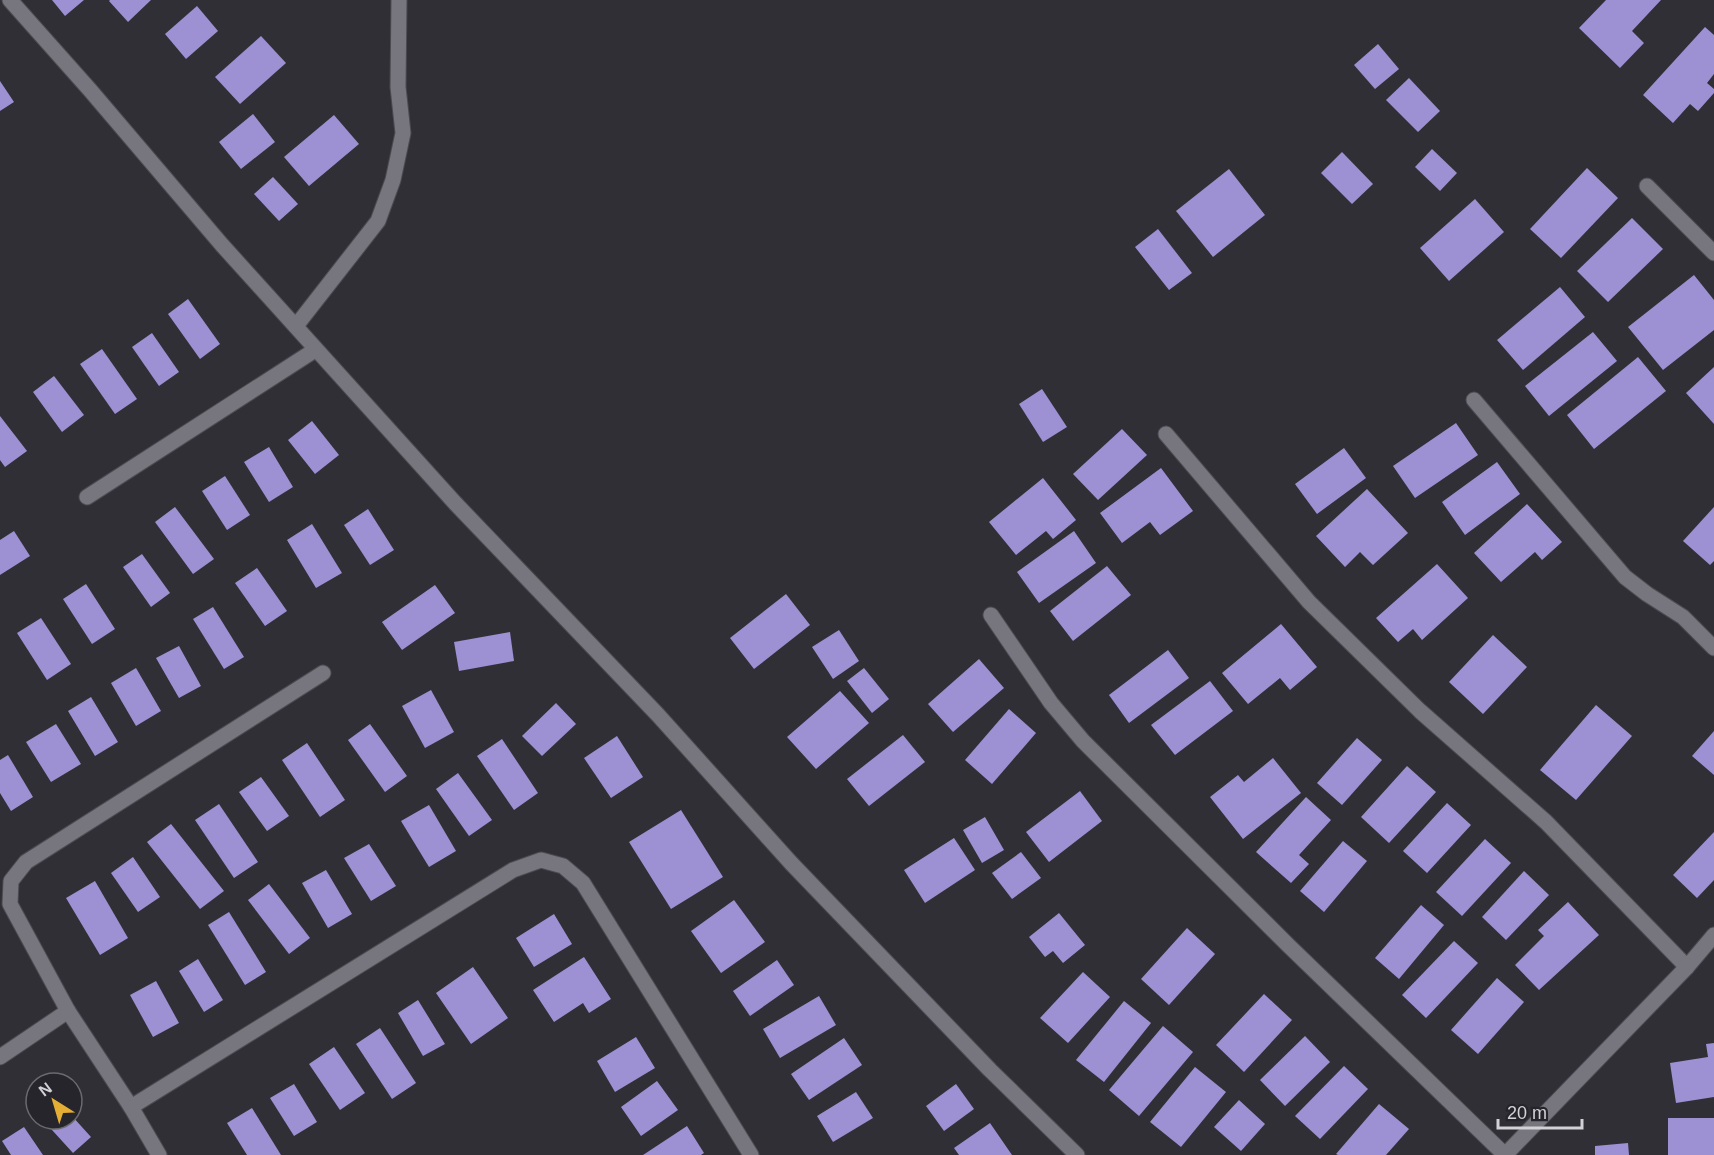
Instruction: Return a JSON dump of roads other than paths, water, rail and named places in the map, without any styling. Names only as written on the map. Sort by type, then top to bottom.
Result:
[{"type":"street","points":[[10,0],[222,245],[455,503],[658,715],[791,863],[990,1070],[1077,1155]]},
{"type":"street","points":[[296,326],[378,221],[393,180],[403,133],[398,87],[399,0]]},
{"type":"street","points":[[1647,186],[1714,253]]},
{"type":"street","points":[[87,497],[315,350]]},
{"type":"street","points":[[1474,399],[1625,577],[1683,617],[1714,648]]},
{"type":"street","points":[[1166,434],[1309,602],[1420,711],[1546,822],[1687,967]]},
{"type":"street","points":[[991,615],[1052,703],[1083,741],[1289,946],[1505,1155],[1687,967],[1714,935]]},
{"type":"street","points":[[159,1155],[131,1107],[68,1011],[10,904],[11,881],[26,862],[323,673]]},
{"type":"street","points":[[131,1107],[513,870],[540,860],[563,866],[583,883],[751,1155]]},
{"type":"street","points":[[0,1057],[68,1011]]}]
